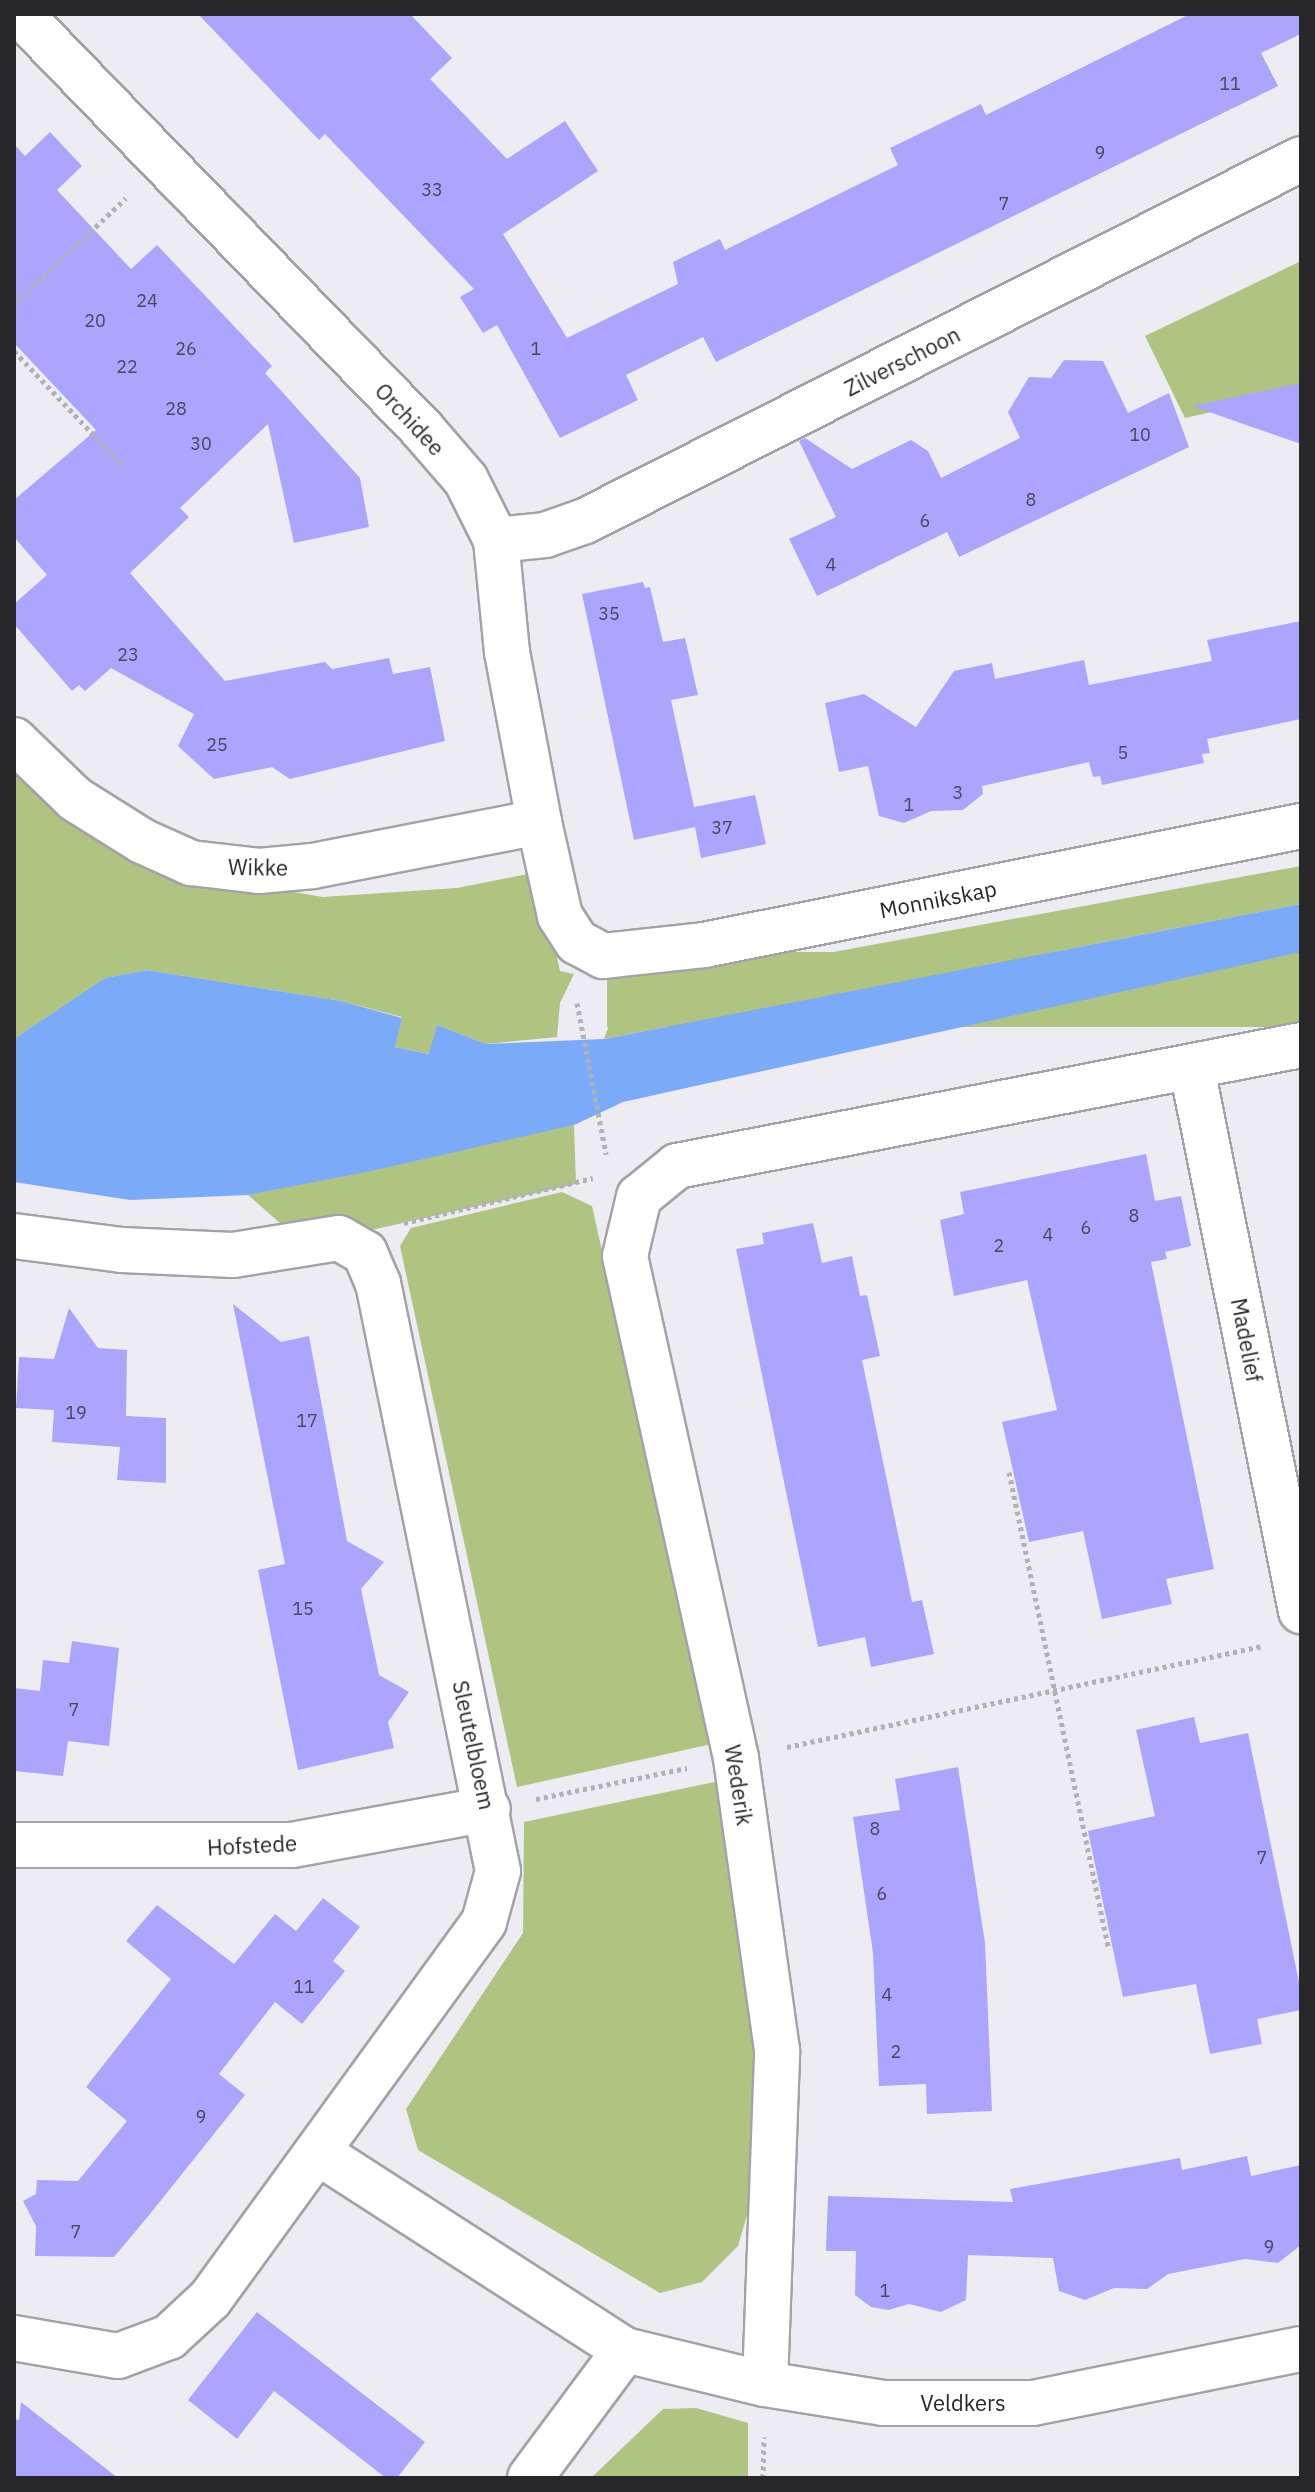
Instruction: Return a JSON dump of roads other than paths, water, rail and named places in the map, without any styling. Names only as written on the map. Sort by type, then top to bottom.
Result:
[{"type":"street","name":"Orchidee","points":[[20,14],[422,429],[466,480],[496,540],[507,652],[539,822],[560,916],[577,942]]},
{"type":"street","name":"Zilverschoon","points":[[496,540],[545,535],[585,521],[1301,159]]},
{"type":"street","name":"Wikke","points":[[14,740],[75,799],[142,841],[191,863],[259,871],[313,866],[539,822]]},
{"type":"street","name":"Monnikskap","points":[[577,942],[603,956],[704,945],[1301,826]]},
{"type":"street","points":[[1192,1069],[1301,1045]]},
{"type":"street","name":"Wederik","points":[[765,2384],[777,2050],[736,1758],[625,1256],[624,1186],[677,1166],[1192,1069]]},
{"type":"street","name":"Madelief","points":[[1192,1069],[1301,1611]]},
{"type":"street","name":"Sleutelbloem","points":[[14,1236],[122,1250],[233,1255],[339,1238],[365,1253],[378,1283],[488,1809],[498,1871],[484,1922],[210,2299],[169,2337],[118,2356],[14,2338]]},
{"type":"street","name":"Hofstede","points":[[14,1845],[292,1845],[488,1809]]},
{"type":"street","name":"Veldkers","points":[[319,2153],[625,2350],[765,2384],[883,2403],[1033,2403],[1301,2349]]},
{"type":"street","points":[[530,2478],[625,2350]]},
{"type":"water","points":[[1301,904],[1301,952],[623,1102],[574,1125],[371,1171],[248,1195],[130,1200],[14,1182],[14,1039],[105,978],[147,970],[341,1001],[402,1018],[395,1047],[429,1054],[437,1025],[486,1044],[604,1039]]}]
